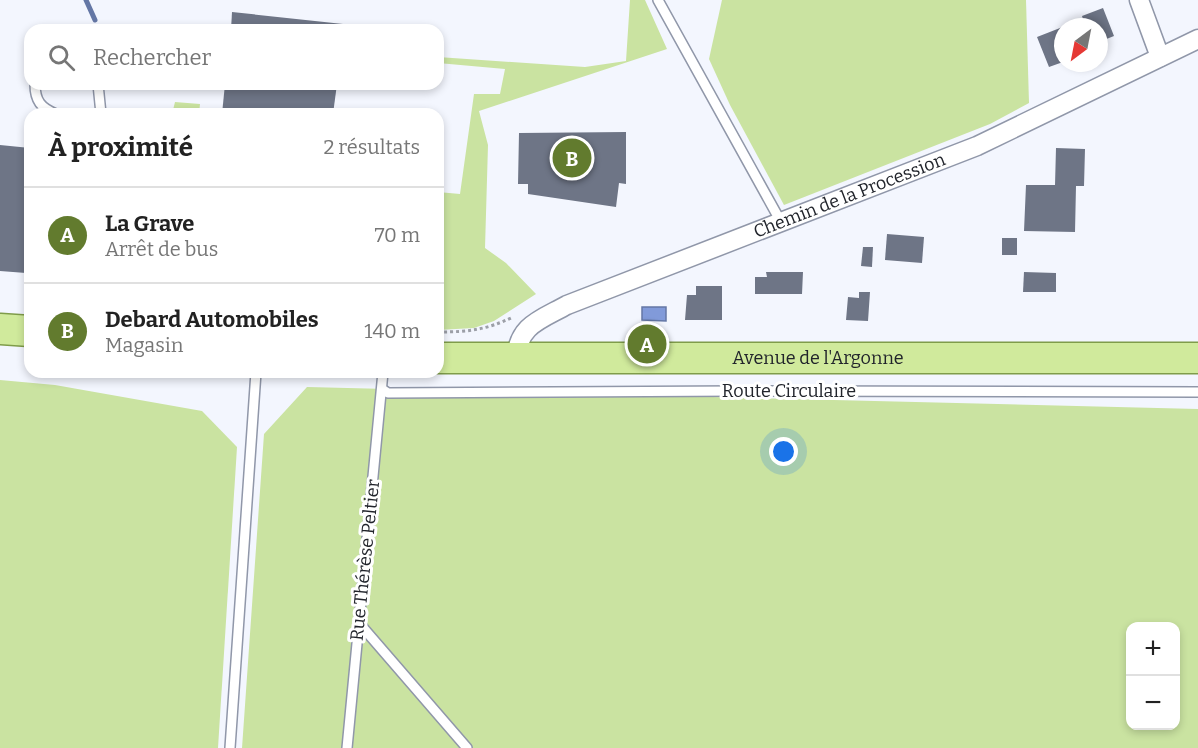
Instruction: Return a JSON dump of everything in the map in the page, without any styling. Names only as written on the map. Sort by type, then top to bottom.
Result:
[{"type":"main road","points":[[0,329],[24,331]]},
{"type":"main road","name":"Avenue de l'Argonne","points":[[444,358],[1198,358]]},
{"type":"street","points":[[1139,0],[1160,57]]},
{"type":"street","name":"Chemin de la Procession","points":[[516,359],[517,345],[522,334],[557,310],[977,146],[1198,39]]},
{"type":"lane","points":[[658,0],[781,222]]},
{"type":"lane","points":[[36,90],[37,101],[43,108]]},
{"type":"lane","points":[[99,90],[100,108]]},
{"type":"lane","points":[[230,748],[256,378]]},
{"type":"lane","name":"Rue Thérèse Peltier","points":[[347,748],[383,378]]},
{"type":"lane","name":"Route Circulaire","points":[[382,389],[388,393],[1198,392]]},
{"type":"lane","points":[[359,623],[467,748]]},
{"type":"green space","points":[[630,0],[645,0],[667,49],[479,111],[488,145],[485,248],[506,263],[536,294],[494,321],[474,328],[444,330],[444,193],[460,194],[474,94],[500,94],[505,69],[444,64],[444,57],[585,67],[626,61]]},
{"type":"green space","points":[[722,0],[1026,0],[1029,103],[990,124],[784,205],[730,105],[709,59]]},
{"type":"green space","points":[[175,102],[200,104],[200,108],[174,108]]},
{"type":"green space","points":[[0,380],[55,385],[202,411],[237,447],[218,748],[0,748]]},
{"type":"green space","points":[[307,387],[1198,409],[1198,748],[242,748],[264,434]]},
{"type":"water","points":[[642,307],[666,307],[666,321],[642,320]]},
{"type":"building","points":[[1103,8],[1107,18],[1083,18],[1082,16]]},
{"type":"building","points":[[232,12],[343,24],[231,24]]},
{"type":"building","points":[[1108,21],[1114,36],[1108,38]]},
{"type":"building","points":[[1054,30],[1054,65],[1049,67],[1037,37]]},
{"type":"building","points":[[224,90],[336,90],[334,108],[223,108]]},
{"type":"building","points":[[626,132],[626,184],[619,183],[616,207],[528,194],[528,184],[518,184],[519,133]]},
{"type":"building","points":[[0,145],[24,147],[24,273],[0,271]]},
{"type":"building","points":[[1056,148],[1085,149],[1084,186],[1076,186],[1075,232],[1024,231],[1026,185],[1055,185]]},
{"type":"building","points":[[887,234],[924,237],[922,263],[885,260]]},
{"type":"building","points":[[1002,238],[1017,238],[1017,255],[1002,255]]},
{"type":"building","points":[[863,247],[873,247],[872,267],[861,266]]},
{"type":"building","points":[[766,272],[803,272],[802,294],[755,294],[755,277],[767,277]]},
{"type":"building","points":[[1024,272],[1056,273],[1056,292],[1023,292]]},
{"type":"building","points":[[696,286],[722,286],[722,320],[685,320],[687,295],[696,295]]},
{"type":"building","points":[[859,292],[870,292],[868,321],[846,320],[848,297],[859,298]]},
{"type":"waterway","points":[[86,0],[95,20]]},
{"type":"place","name":"Debard Automobiles","points":[[572,158]]},
{"type":"place","name":"La Grave","points":[[647,344]]}]
